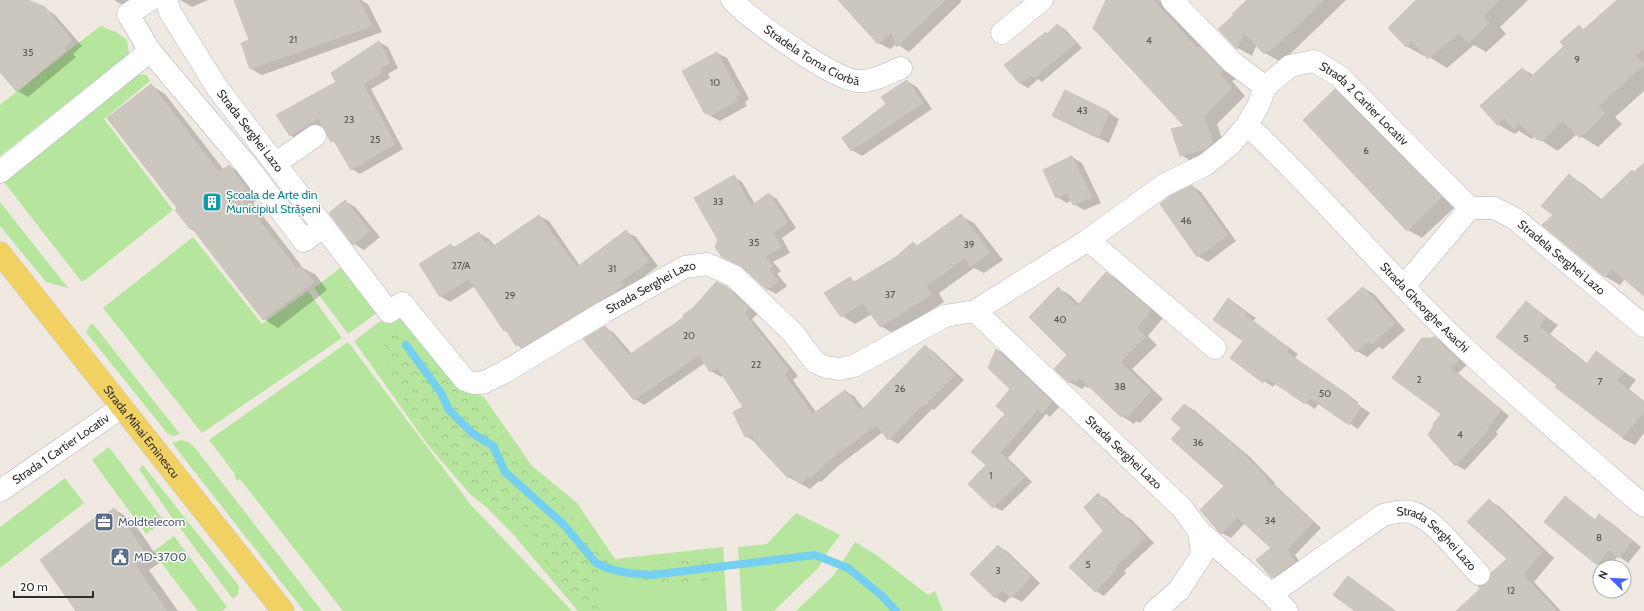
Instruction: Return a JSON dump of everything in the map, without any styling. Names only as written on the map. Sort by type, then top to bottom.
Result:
[{"type":"main road","name":"Strada Mihai Eminescu","points":[[0,253],[283,611]]},
{"type":"street","points":[[150,0],[128,14],[150,51],[247,166],[304,241],[323,227]]},
{"type":"street","name":"Strada Serghei Lazo","points":[[166,0],[170,12],[218,89],[276,163],[323,227],[454,369],[465,380],[473,383],[482,383],[504,373],[604,312],[685,267],[696,264],[707,264],[734,276],[793,333],[815,362],[826,367],[839,369],[854,366],[945,316],[975,311],[1088,240],[1164,185],[1205,165],[1230,145],[1247,125]]},
{"type":"street","name":"Stradela Toma Ciorbă","points":[[732,0],[781,40],[837,74],[857,81],[877,78],[900,68]]},
{"type":"street","points":[[1002,33],[1042,0]]},
{"type":"street","points":[[1172,0],[1232,62],[1265,87],[1259,104],[1247,125]]},
{"type":"street","points":[[0,172],[150,51]]},
{"type":"street","name":"Strada 2 Cartier Locativ","points":[[1265,87],[1290,66],[1314,61],[1339,76],[1470,208]]},
{"type":"street","name":"Strada Gheorghe Asachi","points":[[1247,125],[1286,162],[1372,254],[1454,338],[1644,506]]},
{"type":"street","points":[[276,163],[314,136]]},
{"type":"street","points":[[1404,286],[1470,208]]},
{"type":"street","name":"Stradela Serghei Lazo","points":[[1470,208],[1494,208],[1514,218],[1644,326]]},
{"type":"street","points":[[1088,240],[1215,348]]},
{"type":"street","name":"Strada Serghei Lazo","points":[[975,311],[1182,508],[1199,532],[1271,594],[1287,611]]},
{"type":"street","name":"Strada 1 Cartier Locativ","points":[[0,491],[122,407]]},
{"type":"street","name":"Strada Serghei Lazo","points":[[1271,594],[1383,515],[1398,512],[1413,512],[1431,523],[1479,574]]},
{"type":"street","points":[[1155,611],[1179,590],[1202,554],[1199,532]]},
{"type":"green space","points":[[100,26],[116,32],[127,40],[129,54],[0,156],[0,105]]},
{"type":"green space","points":[[138,74],[147,75],[150,81],[104,119],[173,210],[84,281],[81,281],[4,182]]},
{"type":"green space","points":[[0,202],[68,288],[46,282],[0,226]]},
{"type":"green space","points":[[193,237],[262,324],[308,291],[342,338],[202,433],[103,308]]},
{"type":"green space","points":[[344,265],[378,312],[348,334],[314,288]]},
{"type":"green space","points":[[398,318],[411,323],[464,389],[484,397],[532,466],[577,503],[615,559],[723,547],[727,611],[578,611],[512,533],[486,507],[470,494],[428,445],[354,341],[379,322]]},
{"type":"green space","points":[[91,324],[93,324],[180,434],[173,436],[167,433],[86,332]]},
{"type":"green space","points":[[390,332],[409,332],[441,377],[469,400],[498,429],[525,470],[551,493],[595,540],[609,562],[634,567],[679,560],[716,562],[717,578],[690,585],[604,576],[598,591],[606,611],[584,611],[531,544],[534,528],[526,528],[517,523],[473,492],[433,444],[391,380],[383,348]]},
{"type":"green space","points":[[348,342],[471,505],[572,611],[343,611],[240,479],[237,481],[234,475],[235,474],[209,440]]},
{"type":"green space","points":[[181,440],[189,442],[195,448],[322,611],[304,611],[172,443]]},
{"type":"green space","points":[[109,447],[164,521],[146,534],[92,460]]},
{"type":"green space","points":[[143,465],[239,586],[238,594],[233,599],[168,512],[139,469]]},
{"type":"green space","points":[[65,478],[84,503],[0,568],[0,527]]},
{"type":"green space","points":[[796,513],[840,535],[823,558],[820,566],[774,611],[742,611],[738,547],[767,544]]},
{"type":"green space","points":[[174,536],[227,607],[222,611],[198,611],[153,552]]},
{"type":"green space","points":[[855,542],[875,554],[928,595],[935,591],[943,611],[796,611],[834,575]]},
{"type":"building","points":[[0,0],[28,0],[45,7],[72,40],[64,47],[66,50],[17,92],[0,72]]},
{"type":"building","points":[[234,0],[359,0],[372,26],[250,69],[241,43],[249,40]]},
{"type":"building","points":[[838,0],[945,0],[897,47],[892,33],[878,44]]},
{"type":"building","points":[[1106,0],[1153,0],[1197,48],[1199,46],[1223,71],[1219,73],[1232,88],[1204,116],[1213,142],[1205,149],[1180,156],[1171,129],[1184,126],[1093,28]]},
{"type":"building","points":[[1247,0],[1324,0],[1269,52],[1267,51],[1264,54],[1244,33],[1237,49],[1218,29],[1234,15],[1232,14]]},
{"type":"building","points":[[1416,0],[1499,0],[1483,16],[1489,23],[1468,43],[1459,33],[1428,59],[1412,41],[1406,47],[1388,28]]},
{"type":"building","points":[[1617,0],[1644,0],[1644,48],[1635,56],[1644,65],[1598,106],[1605,113],[1580,138],[1563,121],[1541,141],[1520,124],[1514,129],[1504,118],[1497,125],[1480,106],[1522,68],[1531,77],[1564,46],[1560,42],[1579,25],[1583,30]]},
{"type":"building","points":[[1057,24],[1076,43],[1034,78],[1032,75],[1020,84],[1004,65],[1046,32],[1047,34]]},
{"type":"building","points":[[379,41],[390,63],[380,69],[382,73],[363,84],[395,144],[351,170],[334,141],[331,142],[318,118],[290,136],[276,115],[336,82],[331,73]]},
{"type":"building","points":[[717,52],[740,94],[735,96],[738,100],[710,116],[707,112],[705,114],[682,71]]},
{"type":"building","points":[[907,80],[923,103],[851,151],[842,138],[886,104],[881,97]]},
{"type":"building","name":"Școala de Arte din Municipiul Strășeni","points":[[151,84],[219,172],[229,165],[247,189],[239,195],[297,269],[301,266],[314,282],[263,320],[192,228],[191,230],[175,210],[177,208],[107,118]]},
{"type":"building","points":[[1335,89],[1442,197],[1407,231],[1303,120]]},
{"type":"building","points":[[1065,90],[1110,112],[1098,138],[1052,116]]},
{"type":"building","points":[[1072,156],[1092,197],[1073,205],[1067,193],[1056,198],[1043,170]]},
{"type":"building","points":[[1644,163],[1644,296],[1612,269],[1605,277],[1542,225],[1553,215],[1541,206],[1569,174],[1600,201],[1632,170],[1634,172]]},
{"type":"building","points":[[734,175],[751,206],[769,193],[788,223],[773,233],[782,247],[765,257],[773,266],[769,269],[779,281],[767,290],[742,267],[722,257],[715,247],[718,240],[694,198]]},
{"type":"building","points":[[1192,185],[1228,235],[1197,257],[1160,204],[1170,196]]},
{"type":"building","points":[[345,200],[370,231],[353,245],[329,213]]},
{"type":"building","points":[[961,214],[990,252],[970,267],[965,258],[926,286],[932,294],[880,327],[863,303],[841,317],[824,293],[850,277],[854,282],[896,257],[913,242],[917,246]]},
{"type":"building","points":[[539,215],[577,267],[626,230],[649,261],[620,282],[623,285],[612,293],[521,348],[519,344],[516,346],[506,330],[504,331],[469,279],[440,297],[419,264],[451,244],[453,248],[479,232],[485,243],[488,241],[492,247]]},
{"type":"building","points":[[1106,272],[1151,310],[1137,328],[1145,337],[1120,362],[1151,391],[1127,417],[1124,414],[1121,417],[1080,378],[1076,382],[1073,379],[1069,383],[1054,369],[1067,355],[1029,317],[1058,287],[1077,306]]},
{"type":"building","points":[[716,282],[727,287],[749,308],[744,313],[789,370],[784,374],[813,414],[845,390],[861,411],[925,345],[955,375],[924,406],[923,404],[888,440],[876,425],[828,461],[811,477],[809,476],[800,484],[791,475],[788,478],[757,445],[751,434],[745,437],[733,412],[743,407],[717,367],[710,372],[699,355],[634,400],[583,339],[605,326],[629,355],[684,317],[683,315],[693,308]]},
{"type":"building","points":[[1363,287],[1395,323],[1372,344],[1369,341],[1356,352],[1327,319]]},
{"type":"building","points":[[1228,298],[1247,312],[1245,315],[1289,348],[1286,352],[1350,396],[1349,398],[1361,407],[1349,425],[1310,398],[1305,404],[1267,378],[1263,383],[1230,358],[1243,341],[1213,320]]},
{"type":"building","points":[[1526,301],[1546,317],[1539,326],[1587,364],[1596,351],[1624,372],[1617,381],[1644,402],[1644,411],[1623,438],[1555,387],[1557,385],[1496,337]]},
{"type":"building","points":[[1434,336],[1459,360],[1450,367],[1501,410],[1488,427],[1490,428],[1455,466],[1428,435],[1434,425],[1433,424],[1441,414],[1392,378],[1422,338],[1432,338]]},
{"type":"building","points":[[996,349],[1052,402],[1042,413],[1038,409],[1000,453],[1025,477],[993,508],[968,484],[986,465],[971,452],[1005,414],[996,406],[1010,389],[988,368]]},
{"type":"building","points":[[1184,404],[1241,451],[1266,477],[1265,478],[1313,522],[1287,550],[1295,562],[1272,578],[1256,560],[1271,548],[1237,517],[1221,534],[1200,510],[1224,486],[1171,439],[1181,428],[1171,419]]},
{"type":"building","points":[[1098,493],[1121,516],[1123,514],[1146,538],[1116,566],[1118,567],[1095,592],[1069,567],[1103,531],[1084,507]]},
{"type":"building","points":[[1565,496],[1595,520],[1599,514],[1632,541],[1619,558],[1609,550],[1602,559],[1592,559],[1592,561],[1544,522]]},
{"type":"building","points":[[1489,499],[1543,551],[1523,575],[1557,611],[1456,611],[1480,589],[1478,586],[1488,583],[1491,573],[1507,559],[1467,522]]},
{"type":"building","points":[[114,508],[144,551],[132,560],[167,611],[76,611],[40,560],[100,514],[102,517]]},
{"type":"building","points":[[998,545],[1031,577],[1011,598],[1003,590],[995,598],[970,574]]},
{"type":"building","points":[[1348,576],[1395,611],[1355,611],[1333,595]]},
{"type":"waterway","points":[[406,345],[441,393],[449,410],[472,433],[493,446],[505,472],[563,524],[596,563],[610,569],[628,573],[652,575],[815,555],[848,568],[881,595],[896,611]]},
{"type":"place","name":"Școala de Arte din Municipiul Strășeni","points":[[212,202]]},
{"type":"place","name":"Moldtelecom","points":[[104,522]]},
{"type":"place","name":"MD-3700","points":[[120,557]]}]
